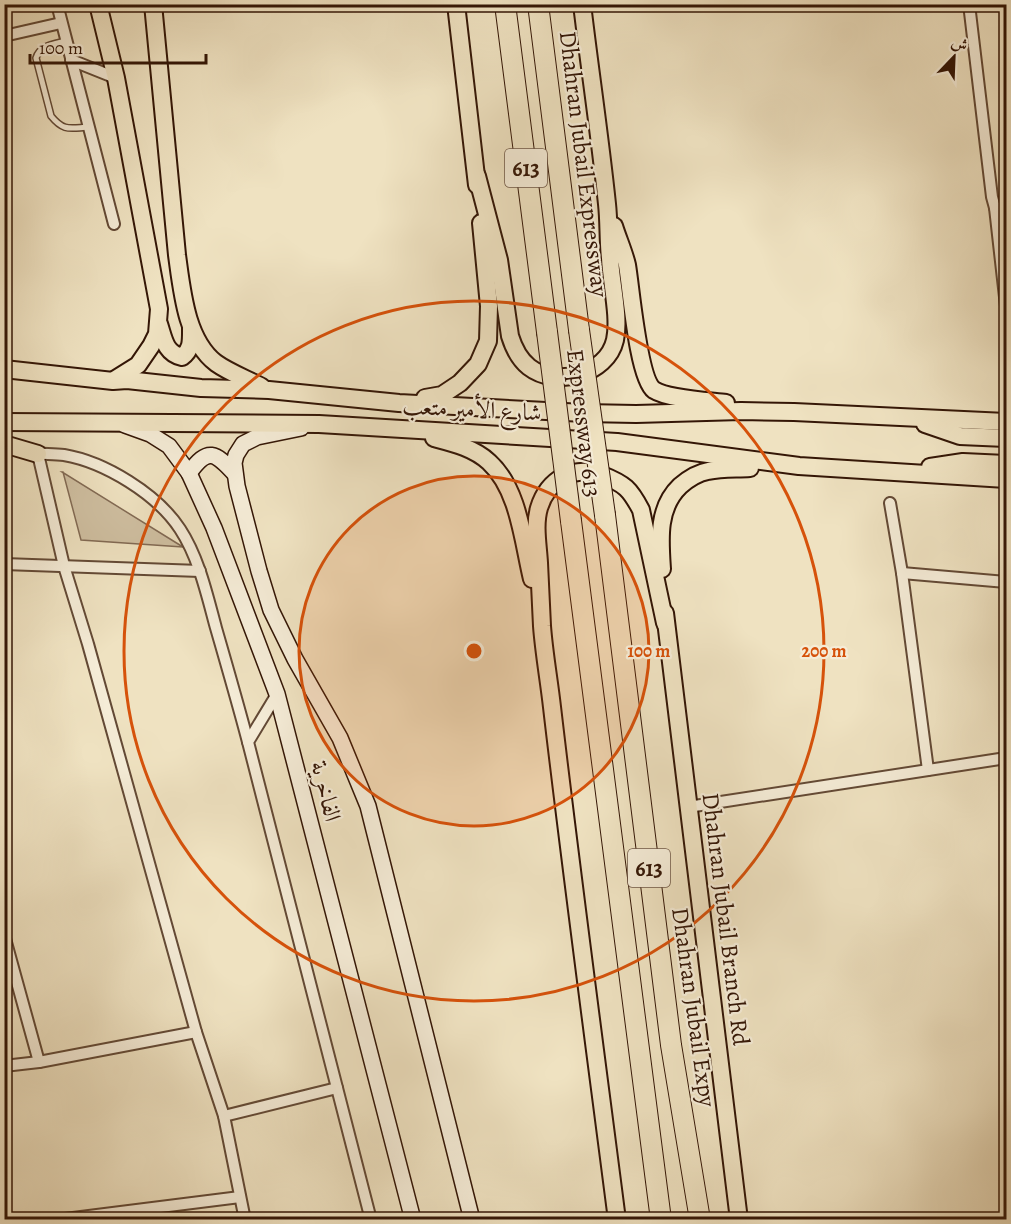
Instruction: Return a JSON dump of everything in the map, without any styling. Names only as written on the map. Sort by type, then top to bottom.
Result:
[{"type":"highway","name":"Expressway 613","points":[[505,4],[661,1220]]},
{"type":"highway","name":"Dhahran Jubail Expressway","points":[[538,4],[579,330]]},
{"type":"highway","name":"Expressway 613","points":[[579,330],[605,516]]},
{"type":"highway","name":"Dhahran Jubail Expy","points":[[605,516],[671,1045],[700,1220]]},
{"type":"main road","points":[[98,4],[116,78],[159,309],[157,334],[152,346],[138,365],[112,381]]},
{"type":"main road","points":[[153,4],[177,255],[191,328],[188,352],[182,357],[173,355],[167,347],[159,323]]},
{"type":"main road","points":[[399,403],[442,395],[460,383],[478,364],[488,341],[489,306],[477,176],[456,4]]},
{"type":"main road","points":[[477,176],[499,260],[510,336],[520,359],[530,368],[543,374],[559,377],[582,375],[598,366],[607,358],[615,342],[616,324],[607,205],[582,4]]},
{"type":"main road","points":[[607,205],[626,262],[642,361],[648,384],[655,390],[680,397],[794,412]]},
{"type":"main road","points":[[191,328],[200,347],[215,362],[230,372],[268,390]]},
{"type":"main road","name":"شارع الأمير متعب","points":[[4,369],[201,388],[268,390],[399,403],[584,413],[794,412],[1006,422]]},
{"type":"main road","points":[[906,417],[960,436],[1006,438]]},
{"type":"main road","name":"شارع الأمير متعب","points":[[4,422],[319,424],[617,442],[799,466],[1006,479]]},
{"type":"main road","points":[[402,429],[458,444],[489,462],[502,478],[511,494],[519,522],[542,627]]},
{"type":"main road","points":[[4,444],[38,454]]},
{"type":"main road","points":[[897,472],[963,462],[1006,464]]},
{"type":"main road","points":[[665,624],[660,536],[664,511],[676,490],[687,479],[707,471],[799,466]]},
{"type":"main road","points":[[617,1220],[542,627],[537,531],[539,510],[545,495],[554,483],[567,474],[596,473],[626,487],[634,497],[641,510],[665,624]]},
{"type":"main road","name":"Dhahran Jubail Branch Rd","points":[[665,624],[739,1220]]},
{"type":"street","points":[[57,4],[114,224]]},
{"type":"street","points":[[969,4],[992,197],[1001,209],[1006,306]]},
{"type":"street","points":[[4,36],[61,23]]},
{"type":"street","points":[[71,60],[116,78]]},
{"type":"street","name":"الفاخرية","points":[[116,422],[150,434],[169,446],[189,473],[214,528],[277,694],[413,1220]]},
{"type":"street","points":[[319,424],[257,437],[243,444],[234,463],[237,486],[271,610],[295,659],[340,738],[368,806],[472,1220]]},
{"type":"street","points":[[4,452],[64,455],[83,460],[126,479],[163,509],[180,529],[200,571],[248,742],[370,1217]]},
{"type":"street","points":[[38,454],[64,566],[88,644],[196,1032],[224,1116],[245,1220]]},
{"type":"street","points":[[189,473],[200,459],[213,456],[222,460],[235,474]]},
{"type":"street","points":[[890,503],[902,573],[928,770]]},
{"type":"street","points":[[4,564],[200,571]]},
{"type":"street","points":[[902,573],[1006,582]]},
{"type":"street","points":[[248,742],[277,694]]},
{"type":"street","points":[[688,807],[1006,758]]},
{"type":"street","points":[[4,935],[39,1062]]},
{"type":"street","points":[[4,1066],[39,1062],[196,1032]]},
{"type":"street","points":[[224,1116],[337,1088]]},
{"type":"street","points":[[57,1220],[240,1197]]},
{"type":"lane","points":[[66,41],[42,48],[36,58],[51,116],[64,128],[89,127]]},
{"type":"lane","points":[[351,1220],[370,1217]]},
{"type":"shaded area","points":[[63,473],[183,547],[81,540]]}]
